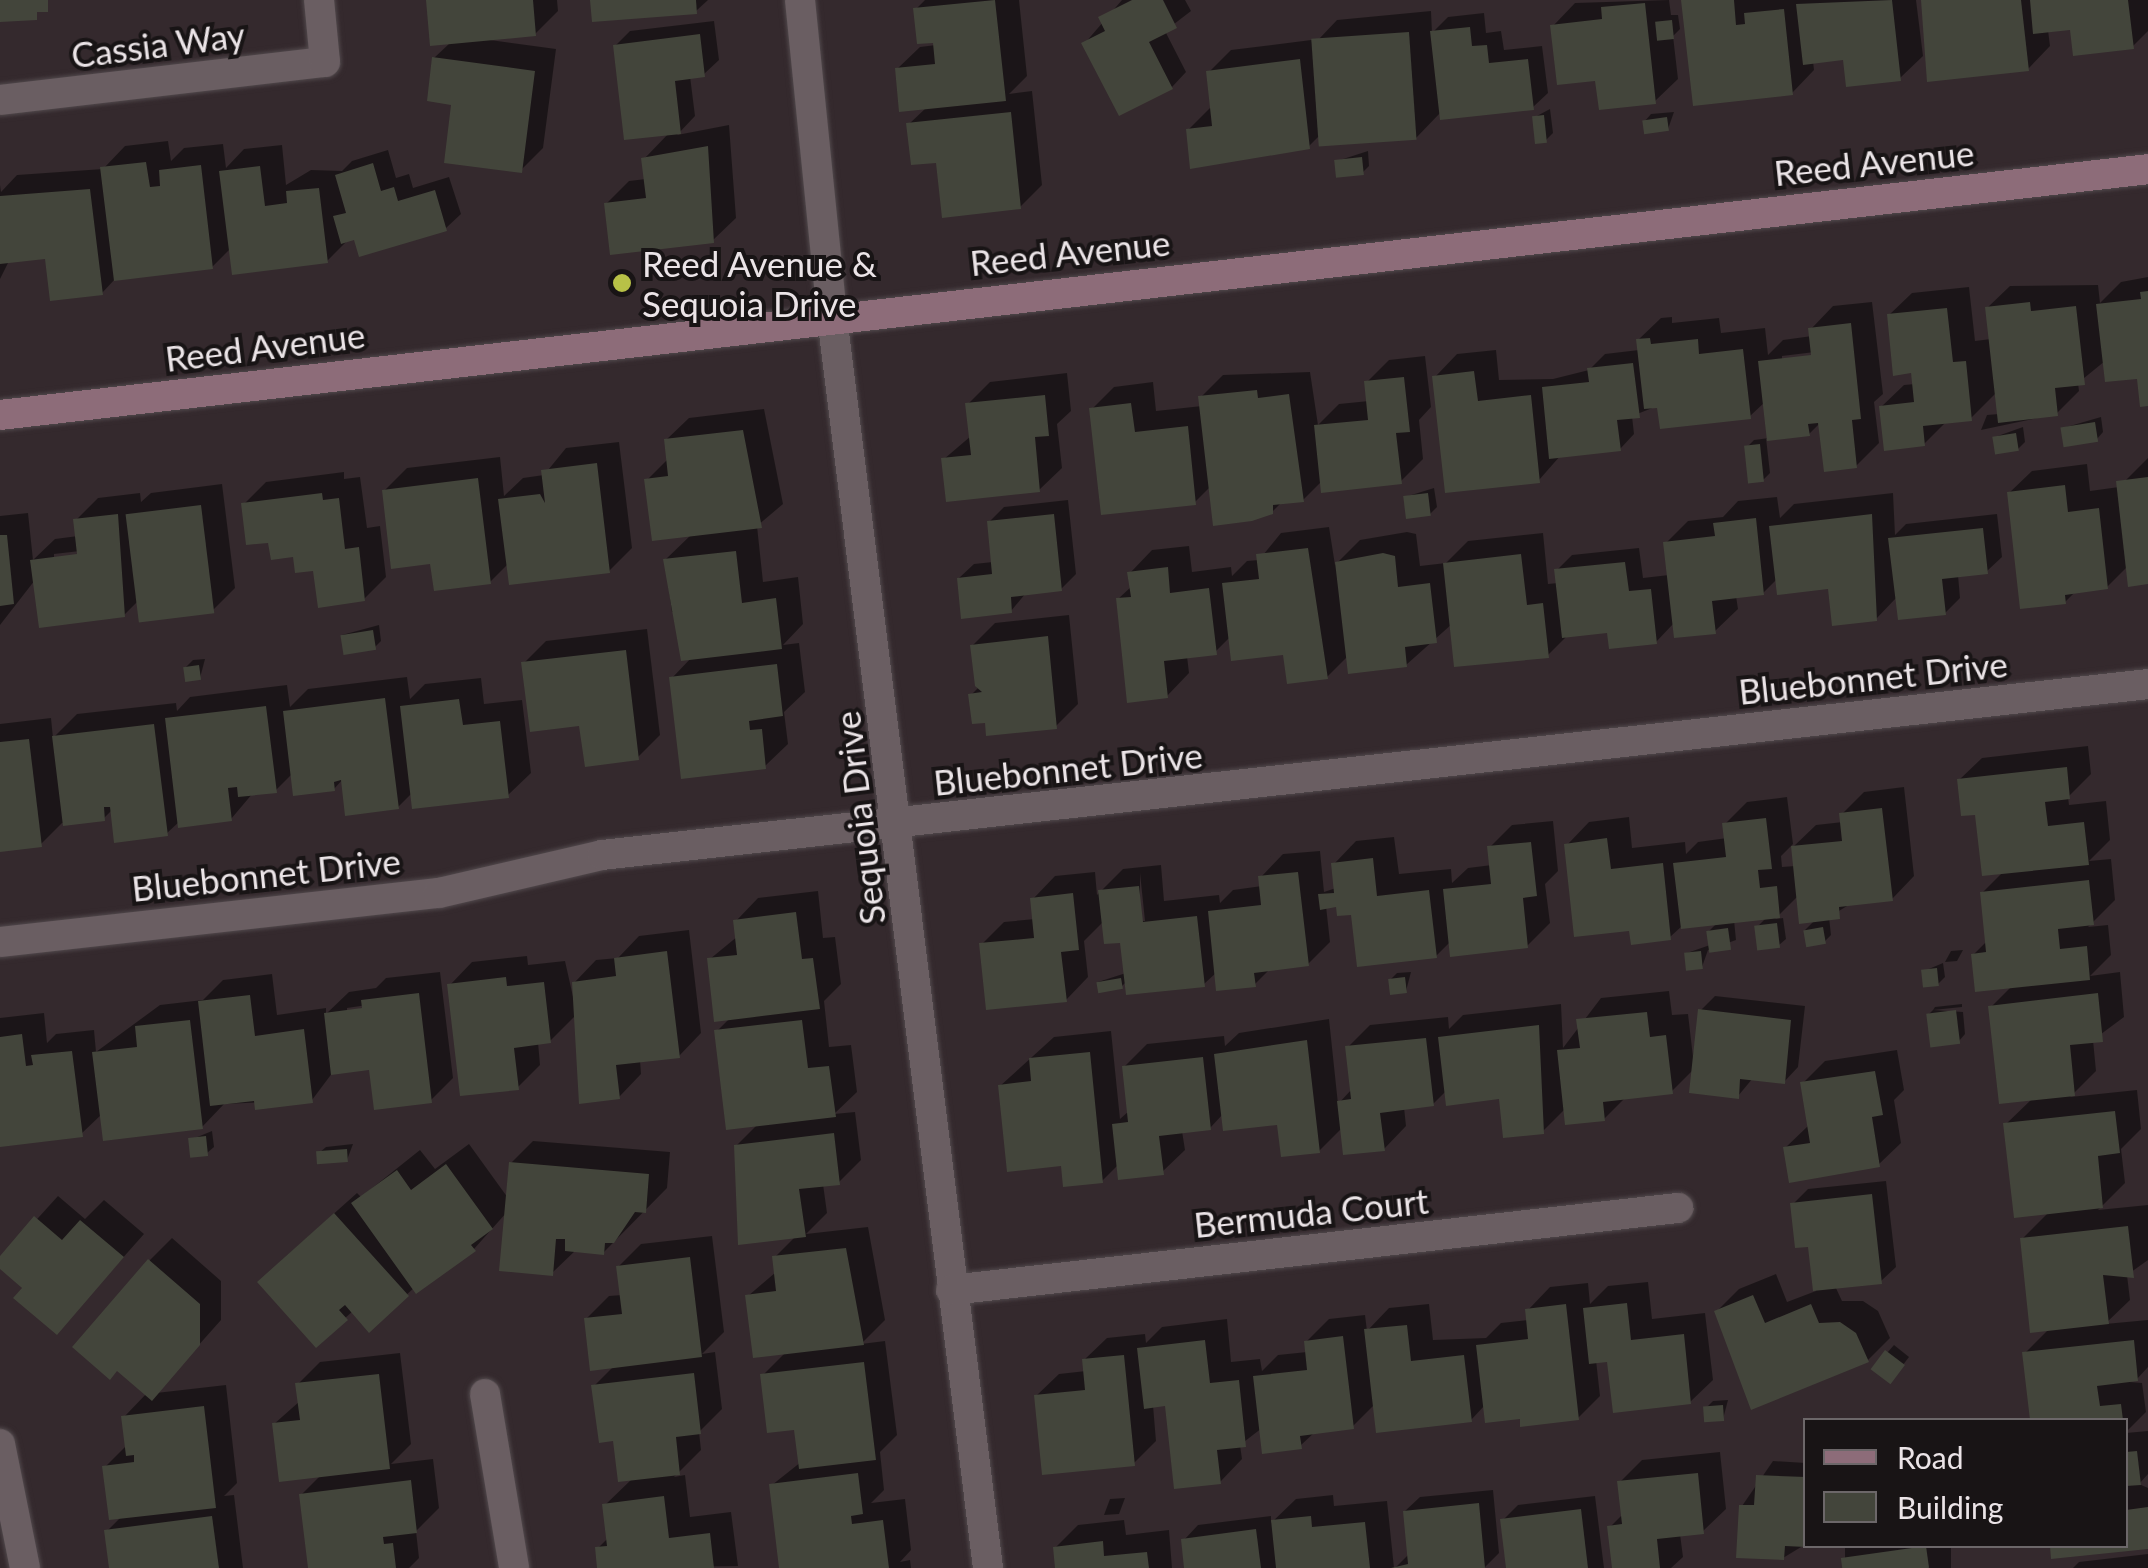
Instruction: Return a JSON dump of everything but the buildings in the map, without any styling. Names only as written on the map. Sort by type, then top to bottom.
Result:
[{"type":"main road","name":"Reed Avenue","points":[[0,415],[2148,169]]},
{"type":"street","name":"Cassia Way","points":[[0,100],[326,62],[319,0]]},
{"type":"street","name":"Sequoia Drive","points":[[800,0],[832,317],[988,1568]]},
{"type":"street","name":"Bluebonnet Drive","points":[[0,942],[439,893],[602,855],[2148,684]]},
{"type":"street","name":"Bermuda Court","points":[[951,1290],[1678,1208]]},
{"type":"street","points":[[485,1394],[514,1568]]},
{"type":"street","points":[[0,1444],[25,1568]]},
{"type":"place","name":"Reed Avenue & Sequoia Drive","points":[[622,283]]}]
